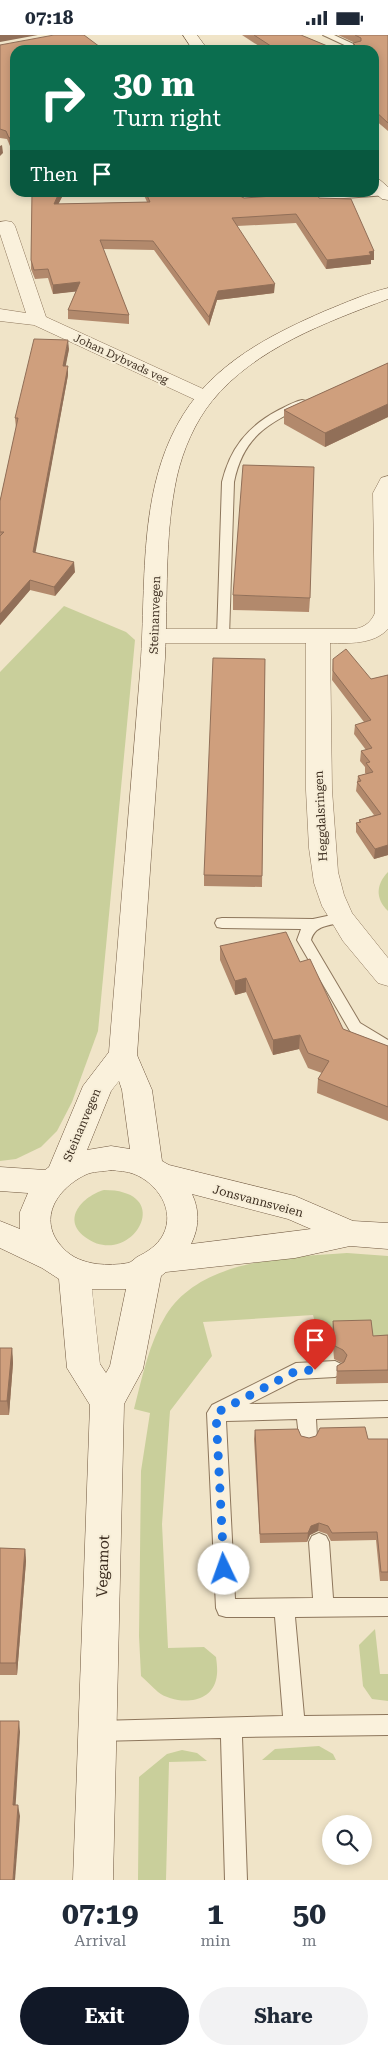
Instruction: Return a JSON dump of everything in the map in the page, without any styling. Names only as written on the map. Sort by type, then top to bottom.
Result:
[{"type":"main road","points":[[6,227],[38,320]]},
{"type":"main road","name":"Steinanvegen","points":[[155,1171],[136,1090],[124,1055],[155,636],[160,512],[166,483],[176,449],[190,421],[205,397],[232,371],[274,343],[332,315],[388,293]]},
{"type":"main road","name":"Johan Dybvads veg","points":[[3,320],[38,320],[205,397]]},
{"type":"main road","points":[[155,636],[380,636],[386,613],[384,493],[388,482]]},
{"type":"main road","name":"Heggdalsringen","points":[[318,636],[318,780],[322,859],[328,886],[341,918],[360,945],[388,976]]},
{"type":"main road","name":"Steinanvegen","points":[[57,1178],[98,1085],[124,1055]]},
{"type":"main road","points":[[0,1234],[63,1265],[104,1278],[134,1274],[154,1264],[176,1244],[184,1219],[180,1198],[155,1171],[140,1163],[111,1158],[85,1163],[57,1178],[43,1192],[35,1213],[37,1237],[63,1265],[84,1368],[107,1402]]},
{"type":"main road","name":"Jonsvannsveien","points":[[155,1171],[295,1208],[350,1233]]},
{"type":"main road","points":[[0,1179],[57,1178]]},
{"type":"main road","name":"Jonsvannsveien","points":[[154,1264],[295,1245],[350,1233],[388,1236]]},
{"type":"main road","name":"Vegamot","points":[[93,1880],[107,1402],[126,1369],[154,1264]]},
{"type":"lane","points":[[326,35],[351,45]]},
{"type":"lane","points":[[293,199],[315,197]]},
{"type":"lane","points":[[223,637],[230,465],[238,448],[259,426],[312,399]]},
{"type":"lane","points":[[222,923],[312,924],[341,918]]},
{"type":"lane","points":[[312,924],[307,929],[304,940],[355,1027],[388,1047]]},
{"type":"lane","points":[[216,1413],[296,1371],[335,1369]]},
{"type":"lane","points":[[216,1413],[388,1409]]},
{"type":"lane","points":[[306,1411],[308,1437]]},
{"type":"lane","points":[[216,1413],[226,1608],[388,1607]]},
{"type":"lane","points":[[319,1541],[324,1607]]},
{"type":"lane","points":[[284,1607],[294,1726]]},
{"type":"lane","points":[[98,1731],[388,1725]]},
{"type":"lane","points":[[231,1727],[236,1880]]},
{"type":"green space","points":[[64,606],[126,632],[135,640],[98,1031],[72,1102],[57,1131],[41,1147],[16,1159],[0,1161],[0,672]]},
{"type":"green space","points":[[388,872],[388,911],[379,897],[379,886]]},
{"type":"green space","points":[[104,1190],[127,1193],[139,1202],[143,1214],[140,1226],[131,1237],[118,1244],[102,1245],[85,1237],[78,1230],[75,1223],[75,1216],[82,1203],[89,1197]]},
{"type":"green space","points":[[347,1253],[388,1256],[388,1348],[332,1333],[318,1334],[313,1315],[203,1322],[212,1356],[170,1411],[162,1524],[168,1648],[204,1647],[216,1657],[217,1674],[212,1688],[207,1694],[199,1698],[182,1701],[165,1696],[141,1676],[139,1636],[141,1471],[150,1413],[134,1409],[155,1337],[166,1315],[181,1296],[201,1282],[223,1272],[273,1260]]},
{"type":"green space","points":[[375,1629],[380,1674],[388,1674],[388,1701],[372,1699],[363,1686],[359,1645]]},
{"type":"green space","points":[[319,1746],[333,1754],[336,1760],[262,1760],[275,1749]]},
{"type":"green space","points":[[182,1750],[197,1753],[207,1761],[169,1762],[166,1880],[138,1880],[139,1777],[167,1754]]},
{"type":"building","points":[[54,35],[84,35],[97,45],[10,45],[9,138],[6,131],[0,129],[0,45]]},
{"type":"building","points":[[254,35],[301,35],[325,45],[269,45]]},
{"type":"building","points":[[355,35],[388,35],[388,123],[379,115],[379,45],[355,45],[353,43],[361,41],[361,38]]},
{"type":"building","points":[[32,197],[57,197],[54,204],[150,202],[148,197],[319,197],[351,199],[374,251],[369,252],[371,255],[327,260],[296,214],[232,218],[275,284],[218,291],[209,317],[153,241],[100,240],[129,315],[68,310],[80,282],[53,285],[48,269],[34,270],[31,260]]},
{"type":"building","points":[[34,339],[68,340],[63,366],[68,366],[33,552],[74,562],[54,587],[30,580],[0,614],[0,536],[4,532],[0,532],[0,501],[18,418],[15,418]]},
{"type":"building","points":[[388,363],[388,404],[325,433],[284,410]]},
{"type":"building","points":[[243,465],[314,467],[310,598],[233,595]]},
{"type":"building","points":[[346,649],[371,679],[388,675],[388,845],[375,849],[356,823],[361,822],[359,820],[381,814],[357,782],[361,781],[358,776],[373,772],[366,763],[370,762],[361,751],[372,748],[355,725],[371,720],[333,671],[333,659]]},
{"type":"building","points":[[213,658],[265,659],[262,876],[204,875]]},
{"type":"building","points":[[286,932],[300,962],[310,959],[343,1029],[388,1046],[388,1107],[318,1079],[329,1061],[308,1053],[300,1035],[273,1040],[246,978],[235,981],[220,946]]},
{"type":"building","points":[[371,1320],[373,1336],[388,1335],[388,1370],[337,1371],[337,1366],[344,1362],[347,1355],[343,1350],[335,1346],[333,1321]]},
{"type":"building","points":[[0,1348],[12,1348],[7,1401],[0,1401]]},
{"type":"building","points":[[365,1427],[368,1439],[388,1439],[388,1572],[381,1572],[377,1532],[332,1533],[328,1526],[319,1523],[311,1526],[308,1533],[260,1534],[255,1430],[298,1429],[301,1436],[309,1438],[316,1436],[320,1428]]},
{"type":"building","points":[[0,1548],[25,1549],[16,1663],[0,1663]]},
{"type":"building","points":[[0,1721],[19,1721],[13,1805],[18,1805],[13,1880],[0,1880]]},
{"type":"route","points":[[224,1569],[216,1413],[296,1371],[315,1370]]}]
